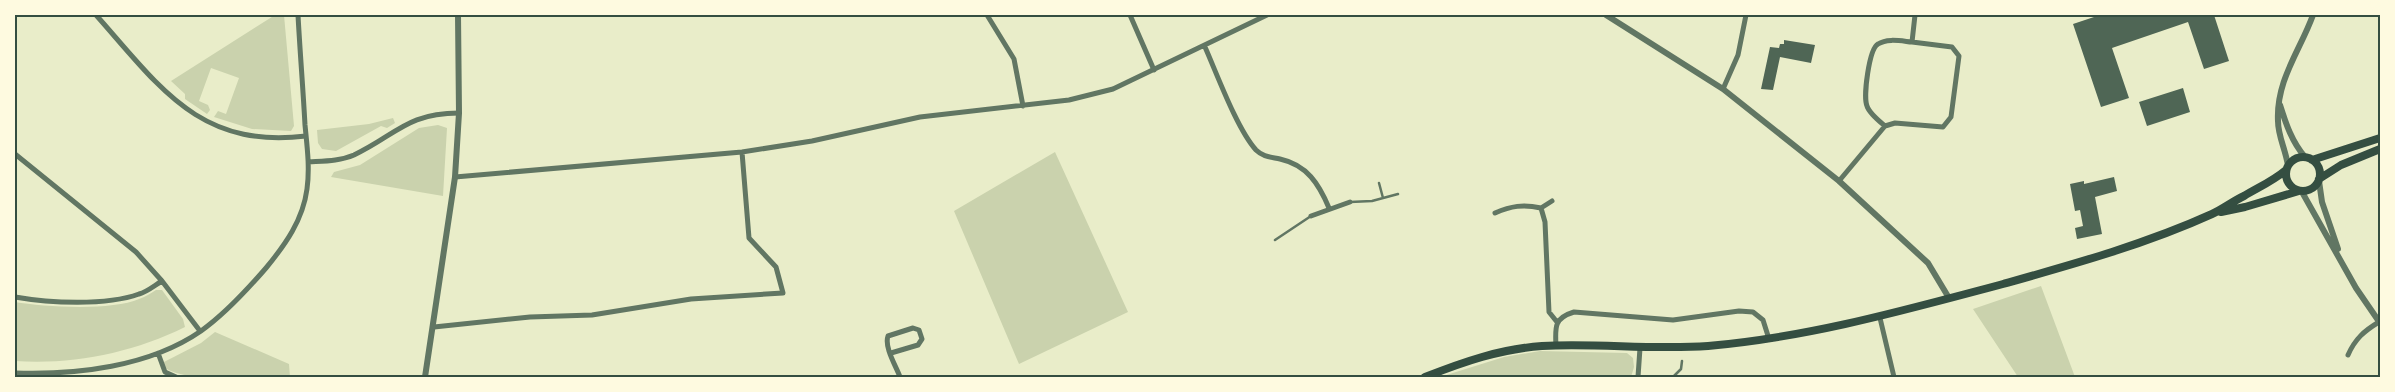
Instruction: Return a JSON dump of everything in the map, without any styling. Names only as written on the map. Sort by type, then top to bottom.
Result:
[{"type":"main road","points":[[1425,377],[1470,359],[1502,352],[1556,346],[1684,348],[1769,339],[1880,318],[2121,249],[2214,213],[2268,184],[2295,159],[2308,159],[2380,138]]},
{"type":"main road","points":[[2214,213],[2246,207],[2312,189],[2319,180],[2341,165],[2380,149]]},
{"type":"main road","points":[[2308,159],[2320,170],[2319,180]]},
{"type":"main road","points":[[2287,168],[2287,181],[2294,189],[2301,191]]},
{"type":"street","points":[[96,15],[165,93],[185,109],[208,123],[234,133],[256,137],[274,139],[306,136]]},
{"type":"street","points":[[15,373],[72,374],[158,353],[200,331],[252,285],[280,251],[295,228],[304,207],[308,188],[309,162],[298,15]]},
{"type":"street","points":[[425,377],[455,177],[459,113],[458,15]]},
{"type":"street","points":[[987,15],[1014,59],[1024,106]]},
{"type":"street","points":[[1130,15],[1154,70]]},
{"type":"street","points":[[455,177],[742,152],[812,140],[920,117],[1069,100],[1113,89],[1204,47],[1267,15]]},
{"type":"street","points":[[1606,15],[1723,89],[1839,181],[1928,263],[1949,298]]},
{"type":"street","points":[[1723,89],[1738,56],[1746,15]]},
{"type":"street","points":[[1912,42],[1915,15]]},
{"type":"street","points":[[2287,168],[2279,132],[2280,103],[2287,68],[2313,15]]},
{"type":"street","points":[[1839,181],[1885,126],[1895,123],[1943,127],[1951,117],[1959,56],[1952,47],[1888,40],[1877,44],[1872,51],[1865,97],[1867,108],[1885,126]]},
{"type":"street","points":[[1204,47],[1245,134],[1256,150],[1266,157],[1296,164],[1310,174],[1320,187],[1329,208]]},
{"type":"street","points":[[2280,103],[2288,129],[2297,148],[2308,159]]},
{"type":"street","points":[[309,162],[337,160],[353,155],[415,119],[431,114],[459,113]]},
{"type":"street","points":[[434,326],[530,317],[592,315],[691,298],[783,293],[776,268],[749,238],[742,152]]},
{"type":"street","points":[[15,154],[136,252],[162,280],[200,331]]},
{"type":"street","points":[[2319,180],[2322,202],[2342,262]]},
{"type":"street","points":[[2301,191],[2379,323],[2365,330],[2354,341],[2348,355]]},
{"type":"street","points":[[1494,214],[1510,207],[1526,205],[1541,208],[1552,201]]},
{"type":"street","points":[[1311,216],[1350,202]]},
{"type":"street","points":[[1541,208],[1545,222],[1549,312],[1557,322]]},
{"type":"street","points":[[15,297],[95,302],[119,300],[141,294],[162,280]]},
{"type":"street","points":[[1556,346],[1557,322],[1562,315],[1574,312],[1673,320],[1739,311],[1753,312],[1763,320],[1769,339]]},
{"type":"street","points":[[1880,318],[1894,377]]},
{"type":"street","points":[[891,353],[918,345],[922,339],[919,330],[914,328],[888,336],[887,340],[891,353],[900,377]]},
{"type":"street","points":[[1638,377],[1640,348]]},
{"type":"street","points":[[158,353],[165,372],[176,377]]},
{"type":"lane","points":[[1379,183],[1383,198]]},
{"type":"lane","points":[[1350,202],[1372,201],[1398,194]]},
{"type":"lane","points":[[1275,240],[1311,216]]},
{"type":"lane","points":[[1673,377],[1681,369],[1682,361]]},
{"type":"green space","points":[[275,15],[284,15],[294,126],[291,131],[252,129],[214,117],[218,111],[226,114],[239,78],[211,68],[199,101],[208,105],[210,110],[207,114],[185,99],[185,94],[171,81]]},
{"type":"green space","points":[[393,118],[395,123],[387,128],[381,126],[336,151],[322,149],[318,143],[317,130],[369,124]]},
{"type":"green space","points":[[438,125],[447,128],[443,196],[331,177],[334,172],[360,165],[419,128]]},
{"type":"green space","points":[[1055,152],[1128,312],[1019,364],[954,211]]},
{"type":"green space","points":[[2041,286],[2075,377],[2018,377],[1973,309]]},
{"type":"green space","points":[[156,290],[162,290],[183,319],[185,327],[144,344],[102,355],[59,361],[15,361],[15,302],[96,307],[127,303]]},
{"type":"green space","points":[[215,332],[289,364],[290,377],[206,378],[189,376],[164,367],[164,362],[201,343]]},
{"type":"green space","points":[[1540,351],[1627,353],[1633,358],[1634,367],[1631,377],[1440,377],[1504,357]]},
{"type":"building","points":[[2100,15],[2214,15],[2229,61],[2204,69],[2188,22],[2112,48],[2129,98],[2101,107],[2073,24]]},
{"type":"building","points":[[1784,40],[1815,45],[1811,63],[1780,57],[1773,90],[1761,89],[1770,47],[1779,48],[1780,44],[1784,44]]},
{"type":"building","points":[[2183,88],[2190,112],[2147,126],[2139,102]]},
{"type":"building","points":[[2114,177],[2117,191],[2095,197],[2102,234],[2077,239],[2075,228],[2083,226],[2080,210],[2075,211],[2070,184],[2084,181],[2084,184]]}]
